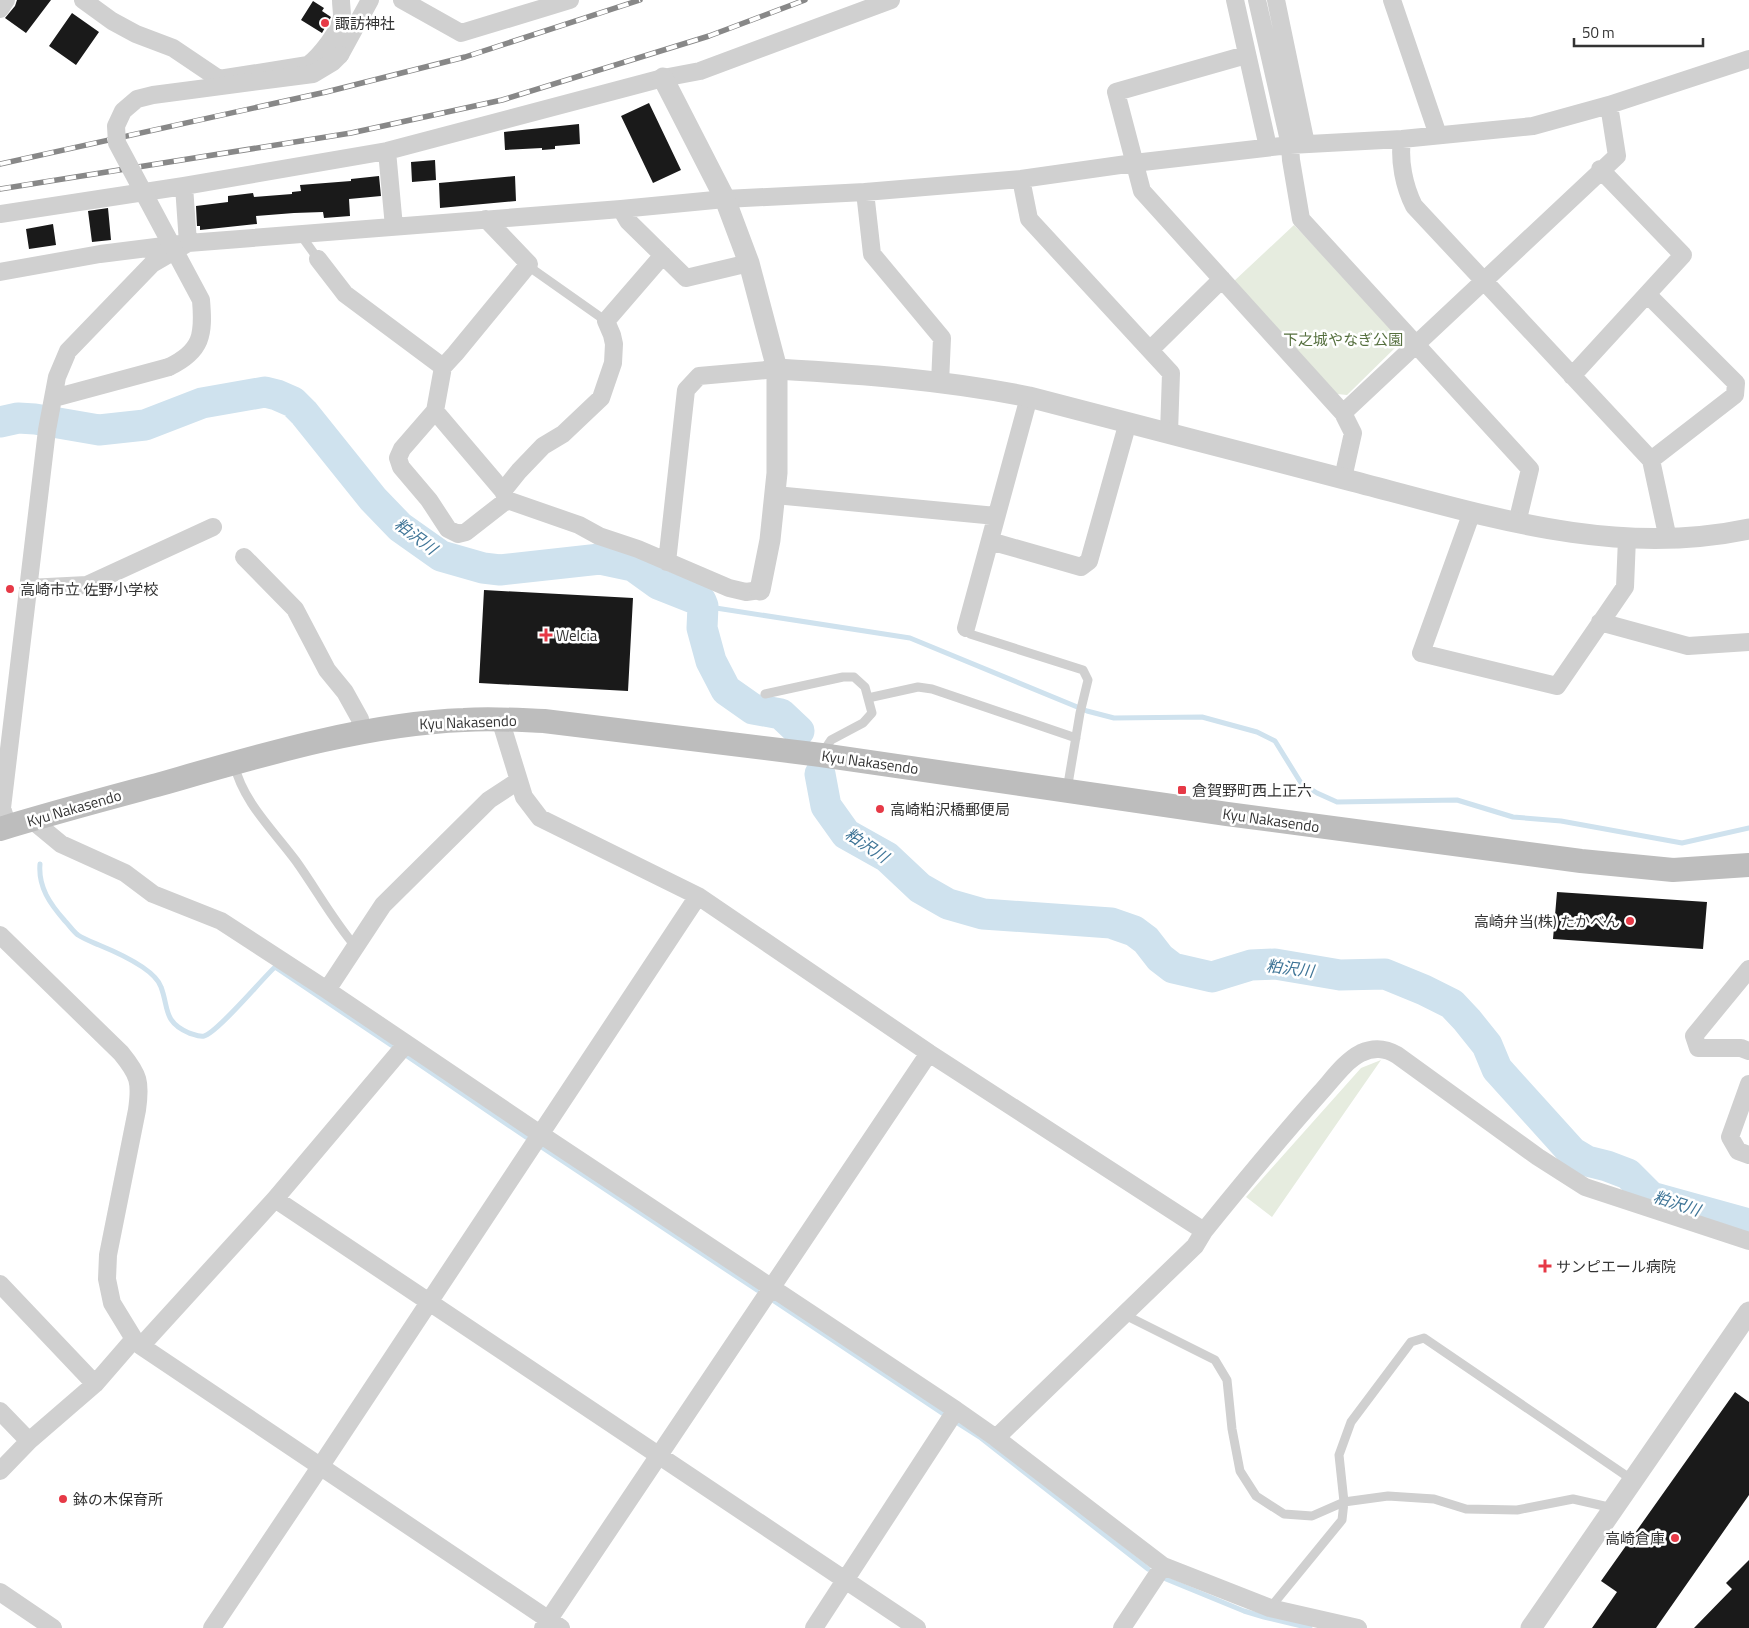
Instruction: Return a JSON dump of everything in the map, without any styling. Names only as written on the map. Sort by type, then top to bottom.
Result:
[{"type":"main road","name":"Kyu Nakasendo","points":[[4,828],[234,763],[361,732],[426,723],[500,719],[544,720],[821,755],[1237,815],[1581,861],[1673,870],[1749,865]]},
{"type":"street","points":[[0,9],[6,0]]},
{"type":"street","points":[[83,0],[112,21],[136,34],[173,48],[219,80],[308,65],[315,60],[338,27],[342,18],[341,0]]},
{"type":"street","points":[[54,398],[169,367],[188,357],[196,349],[200,339],[203,321],[201,300],[117,143],[116,126],[123,111],[137,99],[153,95],[313,74],[333,62],[340,55],[370,0]]},
{"type":"street","points":[[402,0],[461,33],[570,0]]},
{"type":"street","points":[[0,214],[184,186],[387,151],[663,78],[700,71],[891,0]]},
{"type":"street","points":[[1235,0],[1268,147]]},
{"type":"street","points":[[1257,0],[1298,144]]},
{"type":"street","points":[[1276,0],[1298,144],[1291,160],[1301,219],[1530,469],[1517,523]]},
{"type":"street","points":[[1392,0],[1438,135]]},
{"type":"street","points":[[1246,55],[1116,92],[1142,191],[1343,412],[1353,433],[1343,478]]},
{"type":"street","points":[[0,272],[100,254],[188,243],[725,199],[865,192],[1021,179],[1268,147],[1402,139],[1533,126],[1609,105],[1749,58]]},
{"type":"street","points":[[435,411],[505,495],[579,525],[599,536],[638,549],[729,588],[746,592],[760,590],[770,540],[777,472],[777,369],[750,264],[725,199],[663,78]]},
{"type":"street","points":[[1343,412],[1616,156],[1609,105]]},
{"type":"street","points":[[1402,139],[1400,152],[1408,192],[1414,206],[1651,460],[1668,539]]},
{"type":"street","points":[[387,151],[394,227]]},
{"type":"street","points":[[1572,376],[1683,255],[1600,170]]},
{"type":"street","points":[[1021,179],[1029,219],[1171,373],[1169,433]]},
{"type":"street","points":[[184,186],[188,243]]},
{"type":"street","points":[[865,192],[872,254],[942,338],[940,383]]},
{"type":"street","points":[[621,209],[628,222],[686,278],[750,264]]},
{"type":"street","points":[[486,220],[529,264],[443,366],[435,411],[402,449],[398,458],[401,467],[429,500],[448,529],[458,534],[466,532],[505,495],[519,471],[543,446],[563,434],[601,398],[613,363],[614,344],[606,321],[662,255]]},
{"type":"street","points":[[4,828],[2,808],[47,430],[57,377],[68,351],[152,264],[188,243]]},
{"type":"street","points":[[318,259],[345,294],[443,366]]},
{"type":"street","points":[[1150,350],[1222,279]]},
{"type":"street","points":[[1648,294],[1736,383],[1735,395],[1651,460]]},
{"type":"street","points":[[668,562],[686,390],[699,376],[777,369],[883,376],[998,391],[1029,397],[1472,512],[1571,533],[1627,538],[1668,539],[1721,535],[1749,529]]},
{"type":"street","points":[[966,628],[1029,397]]},
{"type":"street","points":[[990,541],[1081,567],[1089,562],[1128,422]]},
{"type":"street","points":[[775,495],[996,516]]},
{"type":"street","points":[[1472,512],[1422,653],[1557,686],[1625,587],[1627,538]]},
{"type":"street","points":[[28,588],[87,585],[213,527]]},
{"type":"street","points":[[244,557],[295,609],[327,670],[345,692],[360,719],[361,732]]},
{"type":"street","points":[[1600,622],[1688,646],[1749,642]]},
{"type":"street","points":[[500,719],[524,798],[531,809],[547,823],[698,896],[929,1053],[1204,1231]]},
{"type":"street","points":[[328,990],[383,905],[489,800],[518,781]]},
{"type":"street","points":[[32,820],[61,844],[125,873],[153,894],[221,921],[328,990],[770,1288],[956,1410],[996,1438],[1162,1566],[1270,1608],[1332,1625],[1358,1628]]},
{"type":"street","points":[[212,1628],[698,896]]},
{"type":"street","points":[[0,935],[122,1053],[135,1070],[140,1089],[138,1110],[108,1255],[107,1278],[112,1303],[138,1343],[551,1625],[658,1456],[929,1053]]},
{"type":"street","points":[[1749,969],[1694,1036],[1698,1048],[1741,1048],[1749,1051]]},
{"type":"street","points":[[0,1471],[29,1441],[95,1384],[138,1343],[275,1199],[406,1044]]},
{"type":"street","points":[[996,1438],[1194,1246],[1204,1231],[1288,1129],[1348,1062],[1361,1053],[1386,1049],[1398,1055],[1538,1157],[1585,1187],[1749,1242]]},
{"type":"street","points":[[1749,1084],[1730,1137],[1738,1151],[1749,1155]]},
{"type":"street","points":[[275,1199],[917,1628]]},
{"type":"street","points":[[0,1284],[95,1384]]},
{"type":"street","points":[[1531,1628],[1749,1312]]},
{"type":"street","points":[[814,1628],[956,1410]]},
{"type":"street","points":[[0,1411],[29,1441]]},
{"type":"street","points":[[1122,1628],[1162,1566]]},
{"type":"street","points":[[0,1592],[53,1628]]},
{"type":"lane","points":[[300,234],[318,259]]},
{"type":"lane","points":[[528,266],[606,321]]},
{"type":"lane","points":[[966,628],[970,634],[1083,670],[1088,680],[1080,713],[1068,790]]},
{"type":"lane","points":[[765,694],[843,677],[854,677],[865,687],[872,713],[863,723],[831,740],[821,755]]},
{"type":"lane","points":[[868,698],[918,687],[932,689],[1076,738]]},
{"type":"lane","points":[[234,763],[245,794],[296,861],[345,935],[355,946]]},
{"type":"lane","points":[[1123,1314],[1215,1360],[1227,1380],[1232,1429],[1240,1471],[1256,1496],[1284,1514],[1312,1516],[1344,1502],[1388,1496],[1434,1499],[1466,1509],[1517,1510],[1573,1499],[1615,1508]]},
{"type":"lane","points":[[1270,1608],[1342,1520],[1344,1502],[1339,1455],[1351,1422],[1411,1342],[1424,1338],[1634,1481]]},
{"type":"green space","name":"下之城やなぎ公園","points":[[1294,225],[1399,335],[1399,344],[1347,395],[1337,394],[1233,282]]},
{"type":"green space","points":[[1381,1060],[1272,1217],[1246,1197],[1361,1068]]},
{"type":"building","points":[[17,0],[51,0],[26,33],[5,18],[15,6]]},
{"type":"building","points":[[313,1],[324,8],[322,11],[331,17],[322,33],[301,20]]},
{"type":"building","points":[[72,13],[99,32],[76,65],[49,46]]},
{"type":"building","points":[[649,103],[681,170],[653,183],[621,116]]},
{"type":"building","points":[[579,124],[580,144],[555,146],[555,149],[505,150],[504,132]]},
{"type":"building","points":[[435,160],[436,180],[412,182],[411,162]]},
{"type":"building","points":[[379,176],[381,196],[349,199],[350,216],[324,218],[323,212],[294,213],[256,216],[257,224],[200,230],[200,226],[197,226],[196,206],[228,202],[228,196],[253,193],[254,197],[292,194],[292,192],[301,191],[300,185],[351,181],[351,179]]},
{"type":"building","points":[[515,176],[516,201],[440,208],[439,183]]},
{"type":"building","points":[[108,208],[111,240],[92,242],[88,211]]},
{"type":"building","points":[[53,224],[56,245],[29,249],[26,229]]},
{"type":"building","points":[[484,590],[633,598],[628,691],[479,683]]},
{"type":"building","name":"高崎弁当(株) たかべん","points":[[1557,892],[1707,902],[1703,949],[1553,939]]},
{"type":"building","name":"高崎倉庫","points":[[1735,1392],[1749,1402],[1749,1495],[1656,1628],[1592,1628],[1617,1592],[1601,1581]]},
{"type":"building","points":[[1749,1560],[1749,1628],[1694,1628],[1732,1589],[1726,1583]]},
{"type":"waterway","name":"粕沢川","points":[[0,422],[18,418],[35,419],[99,430],[145,425],[202,403],[265,392],[277,395],[293,402],[304,413],[373,499],[400,527],[441,556],[483,568],[500,570],[600,559],[633,566],[658,584],[701,601],[703,606],[702,628],[711,661],[726,690],[753,709],[781,714],[799,731]]},
{"type":"waterway","points":[[703,606],[910,638],[1087,711],[1114,718],[1202,717],[1257,732],[1275,741],[1301,783],[1337,802],[1457,800],[1513,817],[1561,821],[1682,843],[1749,828]]},
{"type":"waterway","name":"粕沢川","points":[[820,774],[826,806],[846,834],[887,857],[920,888],[948,904],[983,914],[1111,923],[1134,931],[1146,940],[1160,958],[1173,968],[1212,977],[1251,965],[1275,964],[1340,975],[1385,974],[1424,990],[1452,1004],[1467,1020],[1487,1045],[1497,1069],[1572,1152],[1587,1161],[1628,1174],[1651,1197],[1749,1224]]},
{"type":"waterway","points":[[40,864],[43,888],[50,902],[60,915],[78,935],[125,957],[151,974],[161,987],[168,1014],[181,1029],[200,1036],[210,1033],[219,1026],[275,967],[391,1045]]},
{"type":"waterway","points":[[407,1056],[526,1137]]},
{"type":"waterway","points":[[543,1148],[757,1290]]},
{"type":"waterway","points":[[774,1301],[942,1413]]},
{"type":"waterway","points":[[959,1424],[981,1438],[1148,1569]]},
{"type":"waterway","points":[[1166,1579],[1244,1611],[1310,1628]]},
{"type":"railway","points":[[0,164],[326,92],[465,57],[640,0]]},
{"type":"railway","points":[[0,189],[351,133],[502,100],[709,36],[805,0]]},
{"type":"place","name":"諏訪神社","points":[[325,23]]},
{"type":"place","name":"高崎市立 佐野小学校","points":[[10,589]]},
{"type":"place","name":"Welcia","points":[[546,635]]},
{"type":"place","name":"倉賀野町西上正六","points":[[1182,790]]},
{"type":"place","name":"高崎粕沢橋郵便局","points":[[880,809]]},
{"type":"place","name":"高崎弁当(株) たかべん","points":[[1630,921]]},
{"type":"place","name":"サンピエール病院","points":[[1545,1266]]},
{"type":"place","name":"鉢の木保育所","points":[[63,1499]]},
{"type":"place","name":"高崎倉庫","points":[[1675,1538]]}]
